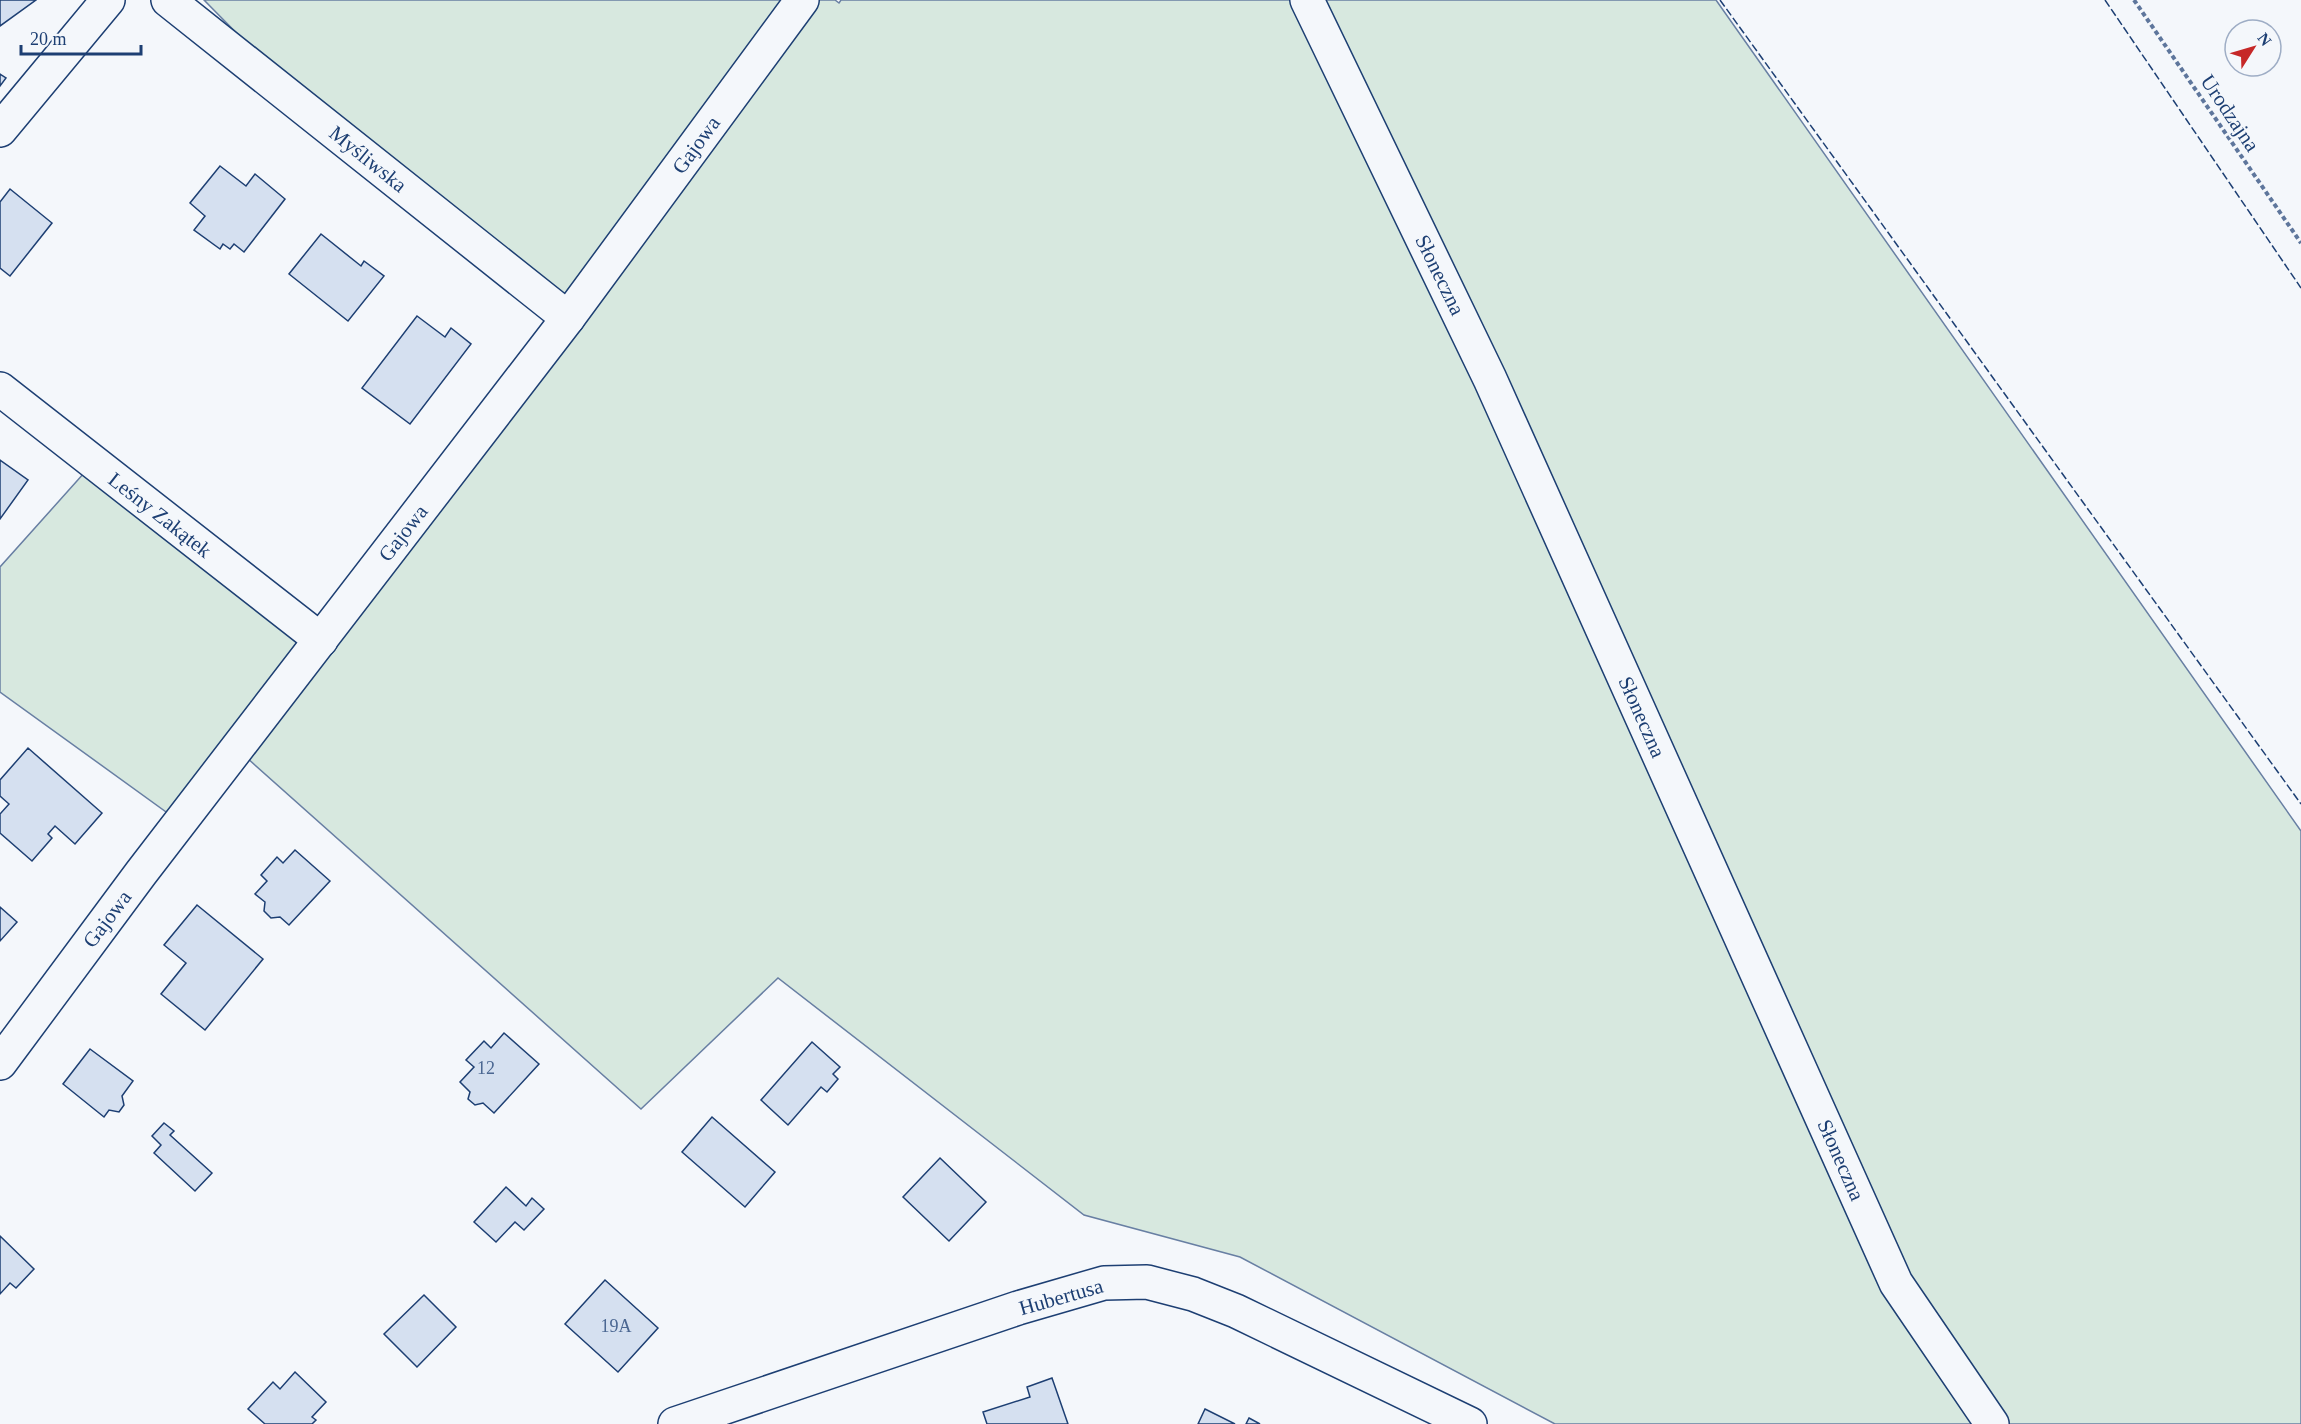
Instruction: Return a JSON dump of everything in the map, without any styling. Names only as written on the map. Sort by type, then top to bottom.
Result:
[{"type":"street","points":[[0,130],[108,0]]},
{"type":"street","name":"Myśliwska","points":[[168,0],[568,318]]},
{"type":"street","name":"Gajowa","points":[[0,1063],[148,865],[568,318],[802,0]]},
{"type":"street","name":"Słoneczna","points":[[1307,0],[1490,379],[1896,1283],[1992,1424]]},
{"type":"street","name":"Leśny Zakątek","points":[[0,389],[321,640]]},
{"type":"street","name":"Hubertusa","points":[[675,1424],[1029,1305],[1104,1283],[1147,1282],[1192,1294],[1236,1311],[1470,1424]]},
{"type":"path","name":"Urodzajna","points":[[2134,0],[2301,243]]},
{"type":"shaded area","points":[[204,0],[835,0],[839,3],[841,0],[1716,0],[2301,831],[2301,1424],[1555,1424],[1240,1257],[1084,1215],[778,978],[641,1109],[237,749],[180,822],[0,692],[0,567],[93,463],[321,640],[585,318],[332,130]]},
{"type":"building","points":[[0,0],[36,0],[0,26]]},
{"type":"building","points":[[0,74],[6,78],[0,86]]},
{"type":"building","points":[[220,166],[246,186],[255,174],[285,199],[244,252],[234,244],[230,249],[223,244],[220,249],[194,230],[205,216],[190,203]]},
{"type":"building","points":[[10,189],[52,223],[10,276],[0,268],[0,202]]},
{"type":"building","points":[[321,234],[361,266],[364,261],[384,276],[348,321],[289,274]]},
{"type":"building","points":[[417,316],[445,337],[451,328],[471,344],[410,424],[362,388]]},
{"type":"building","points":[[0,460],[28,480],[0,519]]},
{"type":"building","points":[[28,748],[102,813],[75,844],[55,826],[48,834],[52,838],[32,861],[0,833],[0,814],[9,804],[0,796],[0,780]]},
{"type":"building","points":[[295,850],[330,881],[289,925],[280,917],[271,918],[264,911],[265,902],[255,894],[267,881],[261,875],[277,857],[283,863]]},
{"type":"building","points":[[197,905],[263,959],[205,1030],[161,994],[186,963],[164,945]]},
{"type":"building","points":[[0,907],[17,922],[0,941]]},
{"type":"building","points":[[504,1033],[539,1064],[494,1113],[483,1103],[475,1105],[468,1099],[470,1092],[460,1082],[474,1067],[466,1060],[484,1041],[491,1048]]},
{"type":"building","points":[[812,1042],[840,1067],[833,1074],[838,1079],[827,1092],[821,1087],[788,1125],[761,1100]]},
{"type":"building","points":[[90,1049],[133,1081],[122,1096],[124,1105],[119,1112],[109,1110],[104,1117],[63,1084]]},
{"type":"building","points":[[712,1117],[775,1172],[745,1207],[682,1152]]},
{"type":"building","points":[[164,1123],[174,1131],[170,1135],[212,1173],[195,1191],[154,1153],[161,1145],[152,1136]]},
{"type":"building","points":[[940,1158],[986,1202],[949,1241],[903,1197]]},
{"type":"building","points":[[506,1187],[526,1206],[532,1198],[544,1209],[524,1230],[515,1222],[496,1242],[474,1222]]},
{"type":"building","points":[[0,1236],[34,1269],[16,1288],[10,1283],[0,1294]]},
{"type":"building","points":[[605,1280],[658,1328],[618,1372],[565,1324]]},
{"type":"building","points":[[424,1295],[456,1327],[417,1367],[384,1334]]},
{"type":"building","points":[[295,1372],[326,1402],[312,1417],[316,1420],[312,1424],[265,1424],[248,1409],[273,1382],[280,1389]]},
{"type":"building","points":[[1052,1378],[1068,1424],[987,1424],[983,1412],[1030,1397],[1027,1387]]},
{"type":"building","points":[[1205,1409],[1235,1424],[1198,1424]]},
{"type":"building","points":[[1249,1418],[1260,1424],[1246,1424]]},
{"type":"fence","points":[[1720,0],[2301,804]]},
{"type":"fence","points":[[2105,0],[2301,288]]}]
